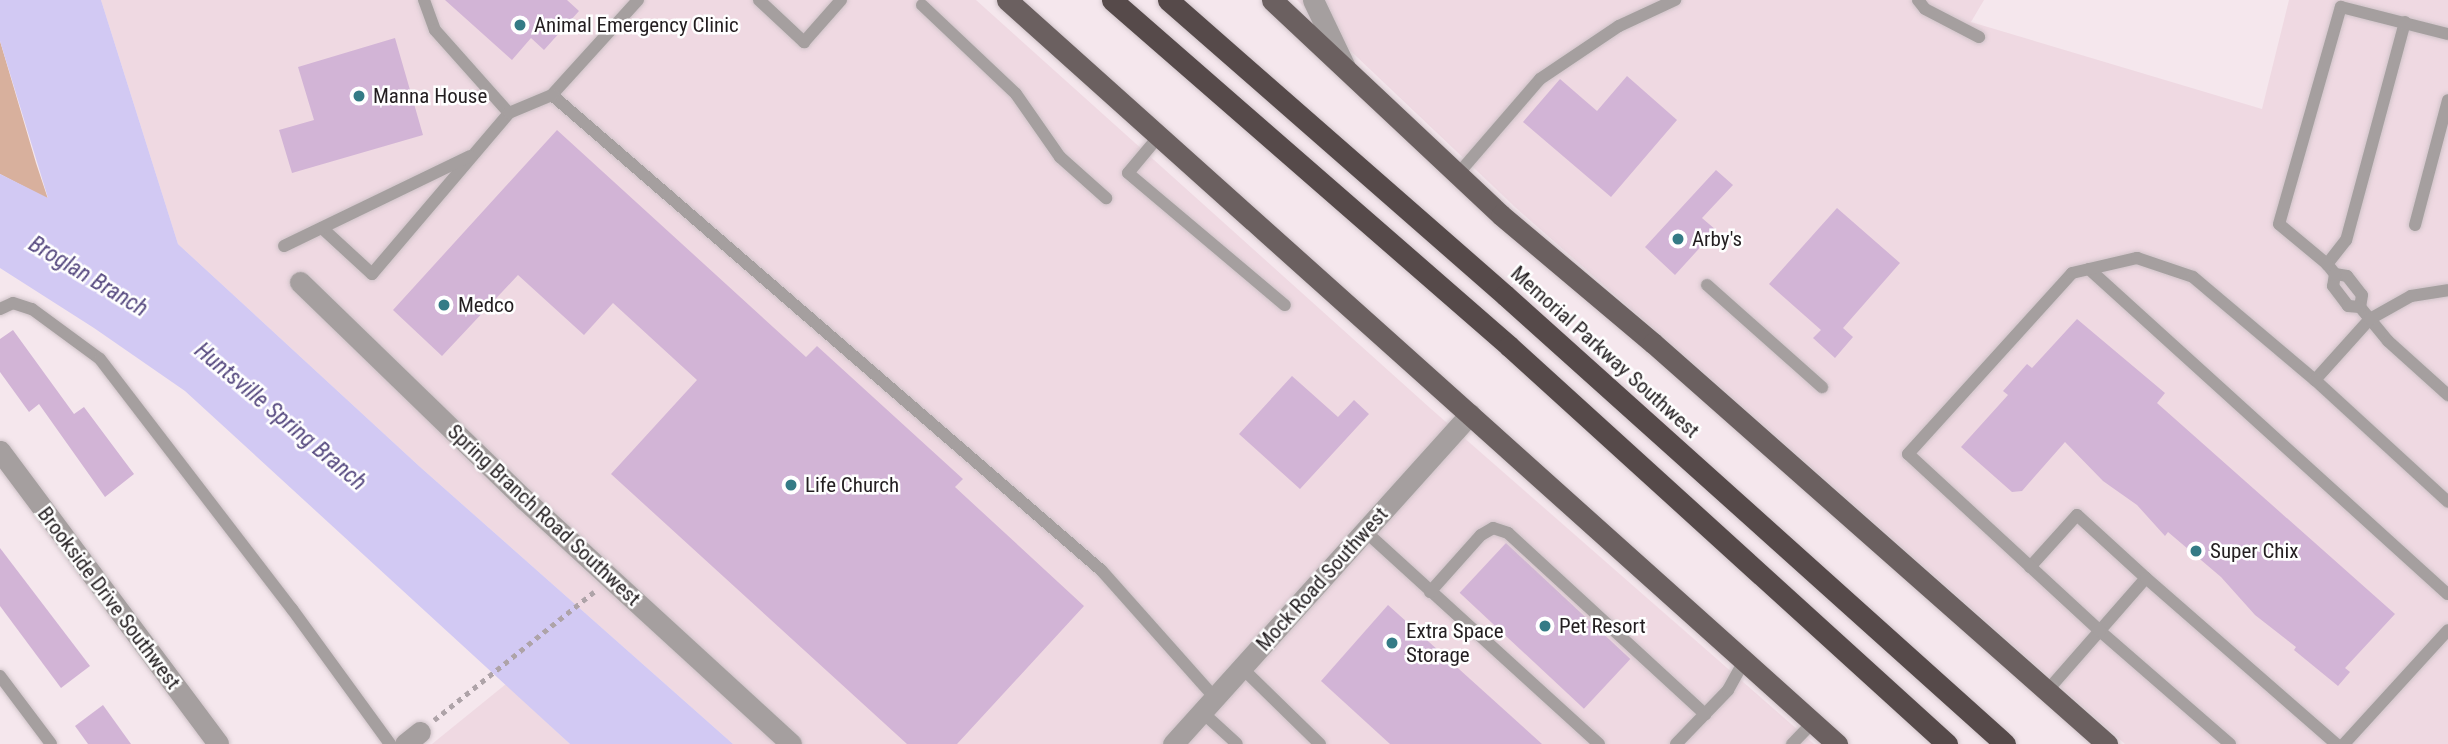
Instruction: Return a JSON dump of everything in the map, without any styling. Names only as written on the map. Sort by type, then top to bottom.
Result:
[{"type":"highway","points":[[1112,0],[1509,346],[1947,744]]},
{"type":"highway","name":"Memorial Parkway Southwest","points":[[1168,0],[1505,295],[2005,744]]},
{"type":"main road","points":[[1007,0],[1838,744]]},
{"type":"main road","name":"Memorial Parkway Southwest","points":[[1272,0],[1458,174],[2107,744]]},
{"type":"street","points":[[1313,0],[1345,67]]},
{"type":"street","name":"Spring Branch Road Southwest","points":[[300,282],[524,499],[791,744]]},
{"type":"street","name":"Mock Road Southwest","points":[[1173,744],[1470,414]]},
{"type":"street","name":"Brookside Drive Southwest","points":[[0,451],[218,744]]},
{"type":"lane","points":[[424,0],[435,30],[509,113]]},
{"type":"lane","points":[[322,228],[372,274],[509,113],[552,94],[638,0]]},
{"type":"lane","points":[[759,0],[804,42],[841,0]]},
{"type":"lane","points":[[1458,174],[1540,79],[1619,26],[1675,0]]},
{"type":"lane","points":[[1917,0],[1925,9],[1979,37]]},
{"type":"lane","points":[[922,5],[1016,94],[1060,157],[1106,198]]},
{"type":"lane","points":[[2448,34],[2341,7],[2279,224],[2327,264],[2335,274],[2333,286],[2348,306],[2360,307],[2388,341],[2448,395]]},
{"type":"lane","points":[[2327,264],[2346,240],[2404,22]]},
{"type":"lane","points":[[552,94],[1101,571],[1237,744]]},
{"type":"lane","points":[[2415,225],[2448,100]]},
{"type":"lane","points":[[1159,136],[1128,173],[1285,305]]},
{"type":"lane","points":[[284,246],[474,153]]},
{"type":"lane","points":[[2230,744],[2100,631],[1908,454],[2071,273],[2137,258],[2193,277],[2315,380],[2448,502]]},
{"type":"lane","points":[[2089,269],[2448,594]]},
{"type":"lane","points":[[1707,285],[1822,387]]},
{"type":"lane","points":[[2315,380],[2370,320],[2411,296],[2448,290]]},
{"type":"lane","points":[[0,309],[13,303],[32,309],[100,359],[292,609],[390,744]]},
{"type":"lane","points":[[2031,567],[2077,515],[2336,744]]},
{"type":"lane","points":[[1430,592],[1481,535],[1493,527],[1508,533],[1705,713]]},
{"type":"lane","points":[[1366,532],[1599,744]]},
{"type":"lane","points":[[2047,691],[2146,578]]},
{"type":"lane","points":[[2344,744],[2448,630]]},
{"type":"lane","points":[[1676,744],[1728,690],[1745,659]]},
{"type":"lane","points":[[1242,668],[1320,744]]},
{"type":"lane","points":[[0,676],[51,744]]},
{"type":"lane","points":[[1792,744],[1814,722]]},
{"type":"path","points":[[413,738],[596,591]]},
{"type":"shaded area","points":[[101,0],[976,0],[1430,408],[1814,744],[733,744],[419,466],[178,244]]},
{"type":"shaded area","points":[[1297,0],[1984,0],[1971,22],[2262,109],[2289,0],[2448,0],[2448,744],[2125,744],[1515,207]]},
{"type":"shaded area","points":[[0,41],[36,163],[48,199],[0,174]]},
{"type":"shaded area","points":[[506,684],[570,744],[432,744]]},
{"type":"water","points":[[0,0],[101,0],[178,244],[419,466],[733,744],[570,744],[185,391],[0,268],[0,174],[48,198],[0,41]]},
{"type":"building","name":"Animal Emergency Clinic","points":[[445,0],[567,0],[579,11],[544,50],[531,38],[512,60]]},
{"type":"building","name":"Manna House","points":[[395,38],[423,135],[292,173],[279,130],[314,120],[298,67]]},
{"type":"building","points":[[1627,76],[1677,120],[1611,197],[1523,122],[1560,79],[1597,111]]},
{"type":"building","points":[[557,130],[806,357],[817,346],[963,479],[955,487],[1084,606],[957,744],[907,744],[611,474],[697,380],[613,303],[584,335],[518,275],[442,356],[393,310]]},
{"type":"building","points":[[1716,170],[1733,185],[1702,218],[1716,230],[1675,275],[1645,247]]},
{"type":"building","points":[[1837,208],[1900,263],[1843,328],[1853,337],[1835,358],[1813,338],[1821,330],[1769,284]]},
{"type":"building","points":[[2077,319],[2165,393],[2157,403],[2395,614],[2345,668],[2350,672],[2338,686],[2294,650],[2296,647],[2255,615],[2221,577],[2168,532],[2165,536],[2137,505],[2103,481],[2065,442],[2022,491],[2012,492],[1961,447],[2008,395],[2003,391],[2027,364],[2032,368]]},
{"type":"building","points":[[13,330],[74,414],[84,407],[134,474],[105,497],[39,404],[29,412],[0,372],[0,339]]},
{"type":"building","points":[[1292,376],[1338,417],[1354,400],[1369,414],[1300,489],[1239,434]]},
{"type":"building","name":"Pet Resort","points":[[1506,543],[1630,659],[1584,709],[1460,593]]},
{"type":"building","points":[[0,548],[90,666],[61,688],[0,606]]},
{"type":"building","name":"Extra Space Storage","points":[[1388,605],[1542,744],[1390,744],[1321,681]]},
{"type":"building","points":[[103,705],[131,744],[88,744],[75,726]]},
{"type":"place","name":"Animal Emergency Clinic","points":[[520,25]]},
{"type":"place","name":"Manna House","points":[[359,96]]},
{"type":"place","name":"Arby's","points":[[1678,239]]},
{"type":"place","name":"Medco","points":[[444,305]]},
{"type":"place","name":"Life Church","points":[[791,485]]},
{"type":"place","name":"Super Chix","points":[[2196,551]]},
{"type":"place","name":"Pet Resort","points":[[1545,626]]},
{"type":"place","name":"Extra Space Storage","points":[[1392,643]]},
{"type":"water label","name":"Broglan Branch","points":[[88,277]]},
{"type":"water label","name":"Huntsville Spring Branch","points":[[280,417]]}]
